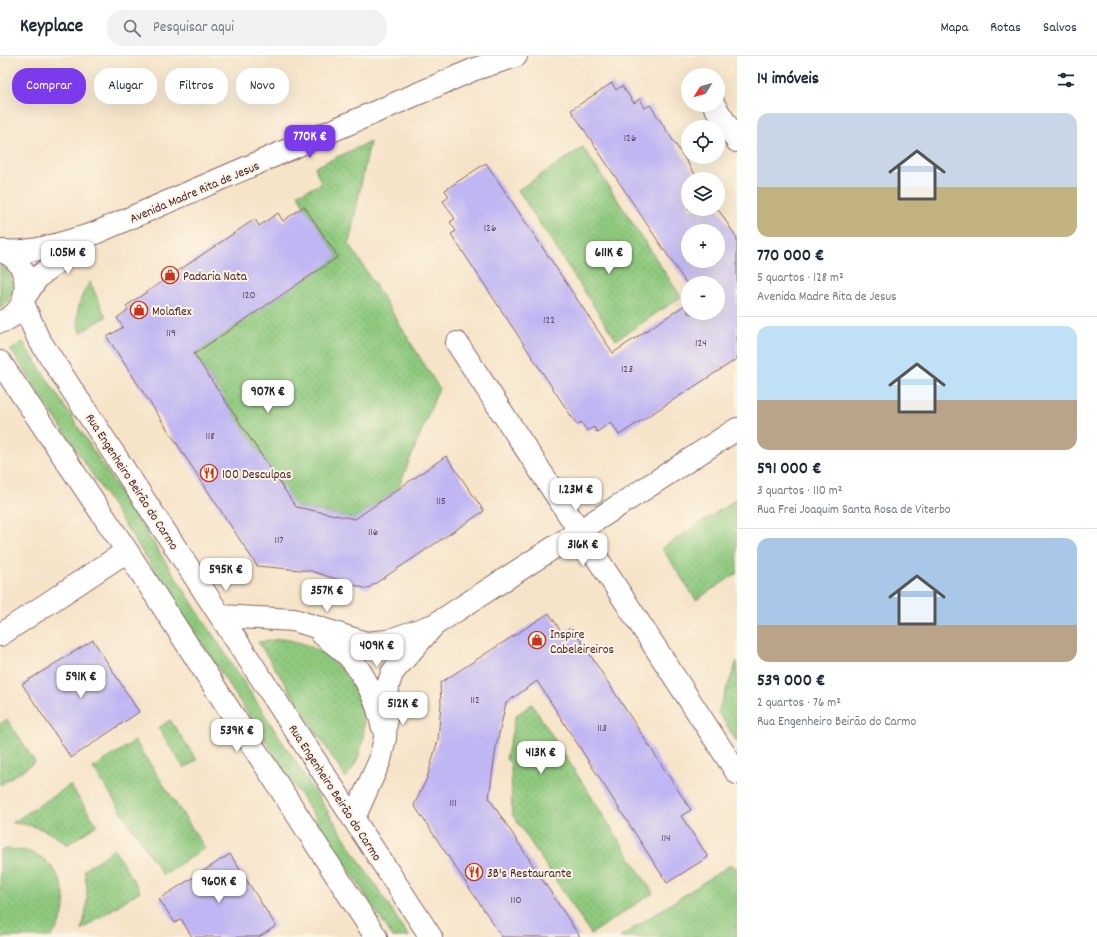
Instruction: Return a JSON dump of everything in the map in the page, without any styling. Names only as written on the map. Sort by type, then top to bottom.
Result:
[{"type":"street","name":"Avenida Madre Rita de Jesus","points":[[2,251],[15,252],[45,247],[93,234],[475,69],[516,56]]},
{"type":"street","points":[[718,112],[737,141]]},
{"type":"street","name":"Avenida Madre Rita de Jesus","points":[[0,322],[15,313],[38,277],[93,234]]},
{"type":"street","points":[[2,251],[14,258],[21,267],[25,278],[26,290],[23,300]]},
{"type":"street","name":"Rua Engenheiro Beirão do Carmo","points":[[23,300],[38,338],[431,937]]},
{"type":"street","points":[[457,343],[737,773]]},
{"type":"street","points":[[0,362],[127,552],[375,937]]},
{"type":"street","points":[[221,616],[294,620],[366,643],[387,641],[434,625],[737,429]]},
{"type":"street","points":[[0,635],[127,552]]},
{"type":"street","points":[[294,620],[319,632],[350,658],[358,669],[370,691],[382,723],[383,740],[380,760]]},
{"type":"street","points":[[354,818],[380,760],[385,738],[388,686],[392,673],[434,625]]},
{"type":"green space","points":[[370,142],[349,243],[439,388],[398,489],[355,519],[296,507],[194,354],[338,257],[304,206],[298,194],[321,184],[315,167]]},
{"type":"green space","points":[[583,147],[681,297],[616,340],[518,190]]},
{"type":"green space","points":[[0,264],[8,271],[14,287],[7,302],[0,308]]},
{"type":"green space","points":[[90,282],[106,317],[80,333],[77,319],[80,300]]},
{"type":"green space","points":[[23,342],[409,937],[393,937],[11,350]]},
{"type":"green space","points":[[737,499],[737,573],[696,600],[662,548]]},
{"type":"green space","points":[[282,639],[306,645],[326,656],[343,672],[355,690],[362,712],[364,734],[358,757],[346,778],[258,642]]},
{"type":"green space","points":[[737,661],[737,742],[718,712]]},
{"type":"green space","points":[[532,704],[653,893],[591,934],[512,814],[511,764],[506,759],[516,715]]},
{"type":"green space","points":[[7,719],[35,762],[0,785],[0,724]]},
{"type":"green space","points":[[170,720],[197,760],[184,768],[158,728]]},
{"type":"green space","points":[[135,741],[205,848],[163,875],[93,768]]},
{"type":"green space","points":[[70,785],[97,825],[67,845],[41,829],[12,823]]},
{"type":"green space","points":[[7,849],[34,853],[47,862],[55,871],[60,881],[64,893],[64,904],[58,927],[51,937],[0,937],[0,851]]},
{"type":"green space","points":[[114,849],[140,891],[81,930],[87,901],[87,886],[84,870]]},
{"type":"green space","points":[[730,865],[737,868],[737,937],[620,937]]},
{"type":"building","points":[[612,83],[616,90],[622,86],[634,103],[640,99],[645,108],[650,105],[681,153],[681,164],[688,164],[693,172],[681,172],[681,216],[723,216],[737,238],[737,359],[619,435],[611,422],[597,432],[594,427],[587,431],[581,422],[577,425],[451,234],[456,231],[450,222],[455,219],[443,201],[449,197],[445,190],[486,163],[613,353],[681,308],[681,320],[725,320],[725,276],[681,276],[571,110]]},
{"type":"building","points":[[304,206],[338,257],[194,354],[296,507],[355,519],[446,456],[484,511],[367,589],[311,571],[257,566],[107,337],[123,327],[117,318],[128,310],[126,306],[255,219],[259,226],[278,213],[283,221]]},
{"type":"building","points":[[549,613],[562,633],[572,627],[691,810],[681,816],[708,857],[667,883],[537,681],[506,703],[496,747],[489,798],[580,937],[502,937],[414,805],[427,778],[438,740],[441,704],[440,683]]},
{"type":"building","points":[[93,640],[139,712],[71,758],[22,684]]},
{"type":"building","points":[[230,854],[276,926],[259,937],[192,937],[181,919],[175,923],[159,899]]},
{"type":"place","name":"Padaria Nata","points":[[170,275]]},
{"type":"place","name":"Molaflex","points":[[139,310]]},
{"type":"place","name":"100 Desculpas","points":[[209,473]]},
{"type":"place","name":"Inspire Cabeleireiros","points":[[537,640]]},
{"type":"place","name":"3B's Restaurante","points":[[474,872]]}]
